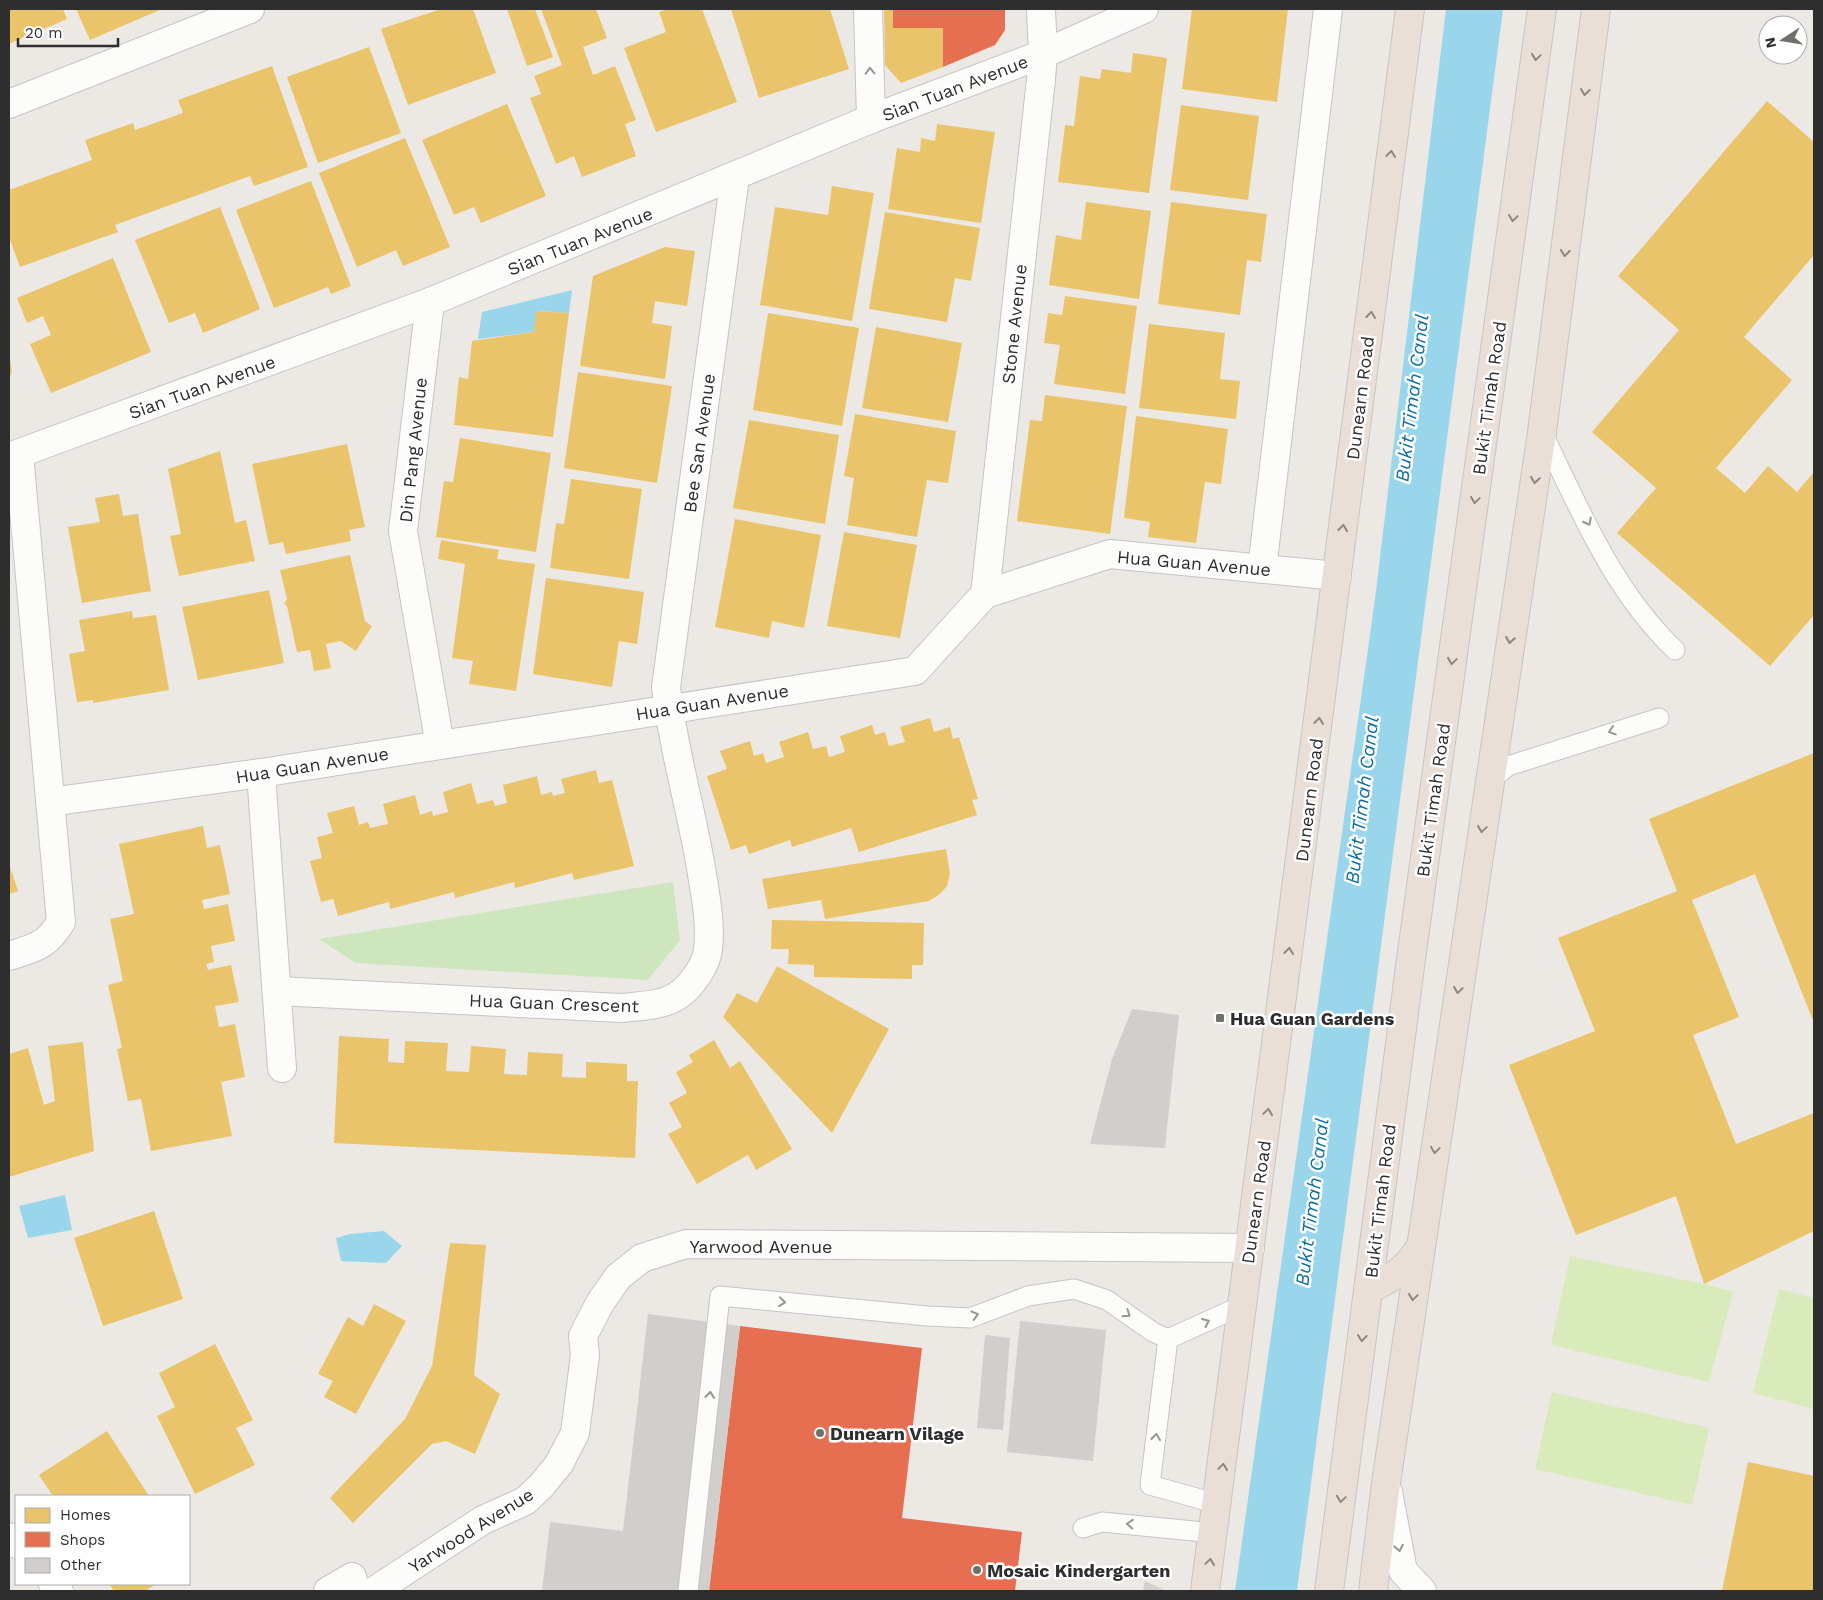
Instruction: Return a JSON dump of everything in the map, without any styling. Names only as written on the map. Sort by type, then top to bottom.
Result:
[{"type":"highway","name":"Dunearn Road","points":[[1205,1591],[1218,1504],[1410,9]]},
{"type":"highway","name":"Bukit Timah Road","points":[[1329,1591],[1368,1290],[1542,9]]},
{"type":"highway","points":[[1373,1591],[1386,1483],[1420,1248],[1542,432],[1596,9]]},
{"type":"highway","points":[[1368,1290],[1392,1278],[1408,1266],[1420,1248]]},
{"type":"street","points":[[9,104],[250,9]]},
{"type":"street","points":[[868,9],[871,119]]},
{"type":"street","name":"Stone Avenue","points":[[985,594],[1043,54],[1041,9]]},
{"type":"street","name":"Sian Tuan Avenue","points":[[14,456],[430,302],[736,177],[871,119],[1043,54],[1144,9]]},
{"type":"street","points":[[1262,569],[1328,9]]},
{"type":"street","name":"Bee San Avenue","points":[[669,709],[666,687],[736,177]]},
{"type":"street","name":"Din Pang Avenue","points":[[430,302],[403,531],[440,746]]},
{"type":"street","points":[[9,956],[39,946],[52,937],[61,922],[14,456]]},
{"type":"street","name":"Hua Guan Avenue","points":[[50,802],[440,746],[915,671],[985,594],[1110,554],[1337,576]]},
{"type":"street","name":"Hua Guan Crescent","points":[[277,991],[621,1008],[653,1005],[680,995],[694,980],[708,952],[710,923],[699,857],[669,709]]},
{"type":"street","points":[[261,773],[282,1068]]},
{"type":"street","name":"Yarwood Avenue","points":[[328,1591],[361,1587],[483,1520],[525,1501],[559,1464],[575,1433],[585,1355],[584,1336],[600,1303],[618,1276],[642,1258],[686,1244],[1250,1248]]},
{"type":"street","points":[[1386,1483],[1403,1571],[1422,1591]]},
{"type":"lane","points":[[1542,432],[1615,576],[1660,635],[1676,650]]},
{"type":"lane","points":[[1489,780],[1508,766],[1659,718]]},
{"type":"lane","points":[[688,1591],[720,1296],[927,1316],[970,1318],[1028,1296],[1074,1289],[1106,1300],[1153,1332],[1168,1339],[1243,1305]]},
{"type":"lane","points":[[1168,1339],[1150,1485],[1218,1504]]},
{"type":"lane","points":[[1083,1528],[1102,1522],[1214,1533]]},
{"type":"green space","points":[[673,882],[680,940],[648,980],[356,963],[319,939]]},
{"type":"green space","points":[[1570,1256],[1704,1284],[1733,1292],[1709,1382],[1551,1345]]},
{"type":"green space","points":[[1779,1289],[1814,1298],[1814,1409],[1753,1393]]},
{"type":"green space","points":[[1552,1392],[1709,1428],[1692,1505],[1535,1469]]},
{"type":"water","name":"Bukit Timah Canal","points":[[1446,9],[1503,9],[1297,1591],[1235,1591],[1375,599]]},
{"type":"water","points":[[572,290],[569,313],[537,311],[534,332],[478,339],[482,312]]},
{"type":"water","points":[[65,1195],[72,1230],[28,1238],[19,1206]]},
{"type":"water","points":[[384,1231],[402,1246],[386,1263],[341,1261],[336,1238],[350,1234]]},
{"type":"building: Homes","points":[[9,9],[63,9],[67,19],[9,44]]},
{"type":"building: Homes","points":[[76,9],[162,9],[90,40]]},
{"type":"building: Homes","points":[[441,9],[473,9],[496,73],[408,105],[381,29]]},
{"type":"building: Homes","points":[[507,9],[535,9],[553,57],[527,66]]},
{"type":"building: Homes","points":[[541,9],[596,9],[607,38],[583,47],[593,75],[615,66],[636,120],[625,124],[636,156],[582,177],[574,156],[556,164],[530,98],[541,94],[534,76],[562,65]]},
{"type":"building: Homes","points":[[668,9],[702,9],[737,102],[656,132],[624,48],[666,32],[659,12]]},
{"type":"building: Homes","points":[[731,9],[830,9],[849,69],[759,98]]},
{"type":"building: Homes","points":[[884,9],[893,9],[893,28],[943,28],[943,67],[901,83],[885,65]]},
{"type":"building: Homes","points":[[1192,9],[1288,9],[1277,102],[1182,89]]},
{"type":"building: Homes","points":[[369,47],[401,133],[318,163],[287,77]]},
{"type":"building: Homes","points":[[1133,53],[1167,58],[1149,193],[1058,182],[1065,125],[1074,126],[1080,76],[1100,79],[1102,69],[1131,73]]},
{"type":"building: Homes","points":[[272,66],[308,167],[254,186],[250,176],[115,225],[118,232],[20,267],[9,237],[9,190],[92,160],[85,140],[133,123],[135,130],[183,113],[178,100]]},
{"type":"building: Homes","points":[[1767,101],[1814,142],[1814,255],[1744,337],[1792,380],[1716,468],[1745,493],[1768,466],[1797,492],[1814,472],[1814,615],[1770,666],[1617,533],[1656,488],[1592,432],[1679,330],[1618,276]]},
{"type":"building: Homes","points":[[507,104],[546,196],[481,223],[474,207],[454,215],[422,140]]},
{"type":"building: Homes","points":[[1181,105],[1259,116],[1248,200],[1170,190]]},
{"type":"building: Homes","points":[[937,124],[995,132],[981,223],[888,209],[897,148],[920,152],[921,138],[935,141]]},
{"type":"building: Homes","points":[[405,138],[450,247],[403,266],[396,250],[357,267],[319,173]]},
{"type":"building: Homes","points":[[311,181],[351,286],[331,294],[328,287],[274,308],[236,210]]},
{"type":"building: Homes","points":[[832,186],[874,193],[852,321],[760,305],[775,207],[828,215]]},
{"type":"building: Homes","points":[[1086,202],[1151,211],[1139,299],[1049,285],[1056,235],[1081,240]]},
{"type":"building: Homes","points":[[1171,202],[1267,214],[1261,262],[1247,260],[1240,315],[1158,304]]},
{"type":"building: Homes","points":[[220,207],[260,309],[203,333],[195,313],[169,323],[135,240]]},
{"type":"building: Homes","points":[[885,212],[980,228],[971,281],[955,278],[947,322],[869,309]]},
{"type":"building: Homes","points":[[665,247],[695,251],[687,306],[655,301],[652,323],[672,326],[665,379],[580,366],[593,276]]},
{"type":"building: Homes","points":[[113,258],[151,352],[51,393],[30,344],[51,335],[43,316],[27,323],[17,298]]},
{"type":"building: Homes","points":[[1065,296],[1137,306],[1125,394],[1054,384],[1060,345],[1044,343],[1048,313],[1062,315]]},
{"type":"building: Homes","points":[[536,311],[569,313],[553,437],[454,425],[459,377],[468,379],[472,341],[534,332]]},
{"type":"building: Homes","points":[[768,313],[859,328],[842,426],[753,410]]},
{"type":"building: Homes","points":[[1149,324],[1225,333],[1220,379],[1240,381],[1236,419],[1139,408]]},
{"type":"building: Homes","points":[[876,327],[962,343],[948,422],[862,408]]},
{"type":"building: Homes","points":[[9,352],[12,371],[9,380]]},
{"type":"building: Homes","points":[[578,372],[672,386],[657,483],[564,468]]},
{"type":"building: Homes","points":[[1045,395],[1127,406],[1110,534],[1017,521],[1030,420],[1042,421]]},
{"type":"building: Homes","points":[[855,414],[956,431],[948,483],[927,480],[917,537],[847,525],[854,478],[844,476]]},
{"type":"building: Homes","points":[[1136,416],[1228,429],[1221,484],[1205,482],[1196,543],[1148,537],[1150,522],[1124,518]]},
{"type":"building: Homes","points":[[749,420],[839,435],[825,524],[733,508]]},
{"type":"building: Homes","points":[[460,438],[551,453],[536,552],[436,537],[444,481],[453,482]]},
{"type":"building: Homes","points":[[347,444],[365,527],[349,530],[351,541],[286,554],[283,542],[269,545],[252,464]]},
{"type":"building: Homes","points":[[220,451],[235,523],[246,520],[255,561],[179,576],[170,536],[181,534],[168,469]]},
{"type":"building: Homes","points":[[571,479],[642,489],[629,579],[550,568],[556,523],[564,524]]},
{"type":"building: Homes","points":[[119,494],[123,516],[138,514],[151,591],[82,603],[68,527],[100,522],[95,498]]},
{"type":"building: Homes","points":[[735,519],[821,535],[804,628],[772,621],[769,638],[715,627]]},
{"type":"building: Homes","points":[[844,532],[917,545],[900,638],[827,626]]},
{"type":"building: Homes","points":[[441,540],[499,550],[497,559],[535,564],[516,691],[469,684],[473,661],[452,658],[465,564],[438,559]]},
{"type":"building: Homes","points":[[350,555],[365,621],[372,626],[356,651],[341,641],[326,644],[331,668],[314,671],[310,650],[297,652],[287,606],[284,604],[287,599],[280,570]]},
{"type":"building: Homes","points":[[546,578],[644,592],[637,644],[619,641],[612,687],[533,674]]},
{"type":"building: Homes","points":[[269,590],[284,663],[198,680],[182,607]]},
{"type":"building: Homes","points":[[132,611],[133,618],[156,615],[169,690],[93,703],[93,700],[77,702],[69,654],[85,651],[79,620]]},
{"type":"building: Homes","points":[[930,718],[934,732],[950,727],[953,739],[959,737],[978,799],[972,800],[977,815],[859,852],[851,828],[792,847],[790,840],[749,854],[746,845],[731,850],[707,776],[727,769],[720,751],[750,741],[754,756],[763,753],[766,763],[784,757],[779,742],[808,732],[813,749],[826,746],[829,757],[845,752],[840,736],[872,725],[875,735],[885,732],[889,746],[905,742],[900,727]]},
{"type":"building: Homes","points":[[1814,753],[1814,1023],[1755,874],[1692,900],[1739,1017],[1693,1035],[1736,1144],[1814,1113],[1814,1231],[1704,1284],[1676,1196],[1576,1235],[1509,1065],[1595,1031],[1558,938],[1677,891],[1649,819]]},
{"type":"building: Homes","points":[[596,770],[599,783],[612,780],[634,866],[574,880],[572,873],[515,888],[514,882],[455,898],[454,892],[390,909],[389,902],[338,916],[333,899],[321,902],[310,861],[322,858],[317,837],[333,833],[327,813],[354,806],[359,825],[368,822],[370,828],[388,824],[383,804],[415,795],[420,815],[432,811],[433,816],[448,812],[443,792],[471,783],[477,804],[493,800],[495,806],[507,803],[503,785],[537,776],[541,795],[552,792],[553,796],[565,793],[561,779]]},
{"type":"building: Homes","points":[[203,826],[207,848],[220,845],[230,894],[202,900],[204,909],[228,904],[235,941],[211,946],[214,962],[206,964],[208,970],[231,965],[239,1002],[215,1006],[219,1027],[235,1024],[245,1077],[221,1082],[232,1136],[151,1151],[141,1099],[128,1101],[117,1049],[122,1048],[108,985],[123,981],[110,919],[134,914],[119,844]]},
{"type":"building: Homes","points":[[946,849],[950,874],[947,886],[940,894],[929,901],[825,919],[821,900],[768,909],[762,879]]},
{"type":"building: Homes","points":[[9,864],[18,891],[9,894]]},
{"type":"building: Homes","points":[[772,920],[924,923],[923,965],[912,965],[912,979],[814,977],[814,965],[788,964],[789,949],[771,949]]},
{"type":"building: Homes","points":[[777,966],[889,1029],[832,1133],[723,1017],[737,993],[757,1003]]},
{"type":"building: Homes","points":[[339,1036],[389,1039],[388,1062],[404,1063],[405,1041],[448,1043],[446,1071],[469,1072],[471,1046],[506,1049],[504,1074],[527,1075],[528,1052],[563,1054],[562,1077],[586,1078],[586,1062],[627,1064],[627,1081],[638,1081],[635,1158],[334,1143]]},
{"type":"building: Homes","points":[[714,1040],[730,1068],[740,1061],[792,1149],[756,1170],[748,1155],[697,1184],[668,1134],[682,1127],[669,1103],[687,1093],[676,1072],[693,1062],[689,1055]]},
{"type":"building: Homes","points":[[83,1042],[94,1151],[9,1177],[9,1054],[28,1048],[44,1105],[55,1101],[48,1046]]},
{"type":"building: Homes","points":[[154,1211],[183,1299],[103,1326],[74,1238]]},
{"type":"building: Homes","points":[[450,1243],[486,1245],[474,1375],[500,1394],[475,1454],[446,1441],[432,1444],[353,1523],[330,1498],[405,1419],[432,1366]]},
{"type":"building: Homes","points":[[374,1304],[406,1321],[356,1414],[324,1397],[333,1381],[318,1374],[348,1317],[363,1326]]},
{"type":"building: Homes","points":[[215,1344],[253,1420],[236,1428],[255,1465],[195,1494],[157,1416],[175,1407],[159,1373]]},
{"type":"building: Homes","points":[[107,1431],[148,1495],[52,1495],[39,1475]]},
{"type":"building: Homes","points":[[1748,1462],[1814,1476],[1814,1591],[1722,1591]]},
{"type":"building: Homes","points":[[110,1585],[154,1585],[145,1591],[114,1591]]},
{"type":"building: Shops","points":[[893,9],[1005,9],[1005,30],[995,45],[943,67],[943,28],[893,28]]},
{"type":"building: Shops","name":"Dunearn Vilage","points":[[740,1326],[922,1348],[902,1518],[1022,1532],[1015,1591],[709,1591]]},
{"type":"building: Other","points":[[1132,1009],[1179,1015],[1165,1148],[1090,1144],[1112,1059]]},
{"type":"building: Other","points":[[648,1314],[740,1326],[709,1591],[542,1591],[550,1522],[623,1531]]},
{"type":"building: Other","points":[[1020,1321],[1106,1330],[1093,1461],[1007,1452]]},
{"type":"building: Other","points":[[985,1335],[1010,1338],[1003,1430],[977,1428]]},
{"type":"building: Other","points":[[1145,1581],[1166,1591],[1143,1591]]},
{"type":"place","name":"Hua Guan Gardens","points":[[1220,1018]]},
{"type":"place","name":"Dunearn Vilage","points":[[820,1433]]},
{"type":"place","name":"Mosaic Kindergarten","points":[[977,1570]]}]
